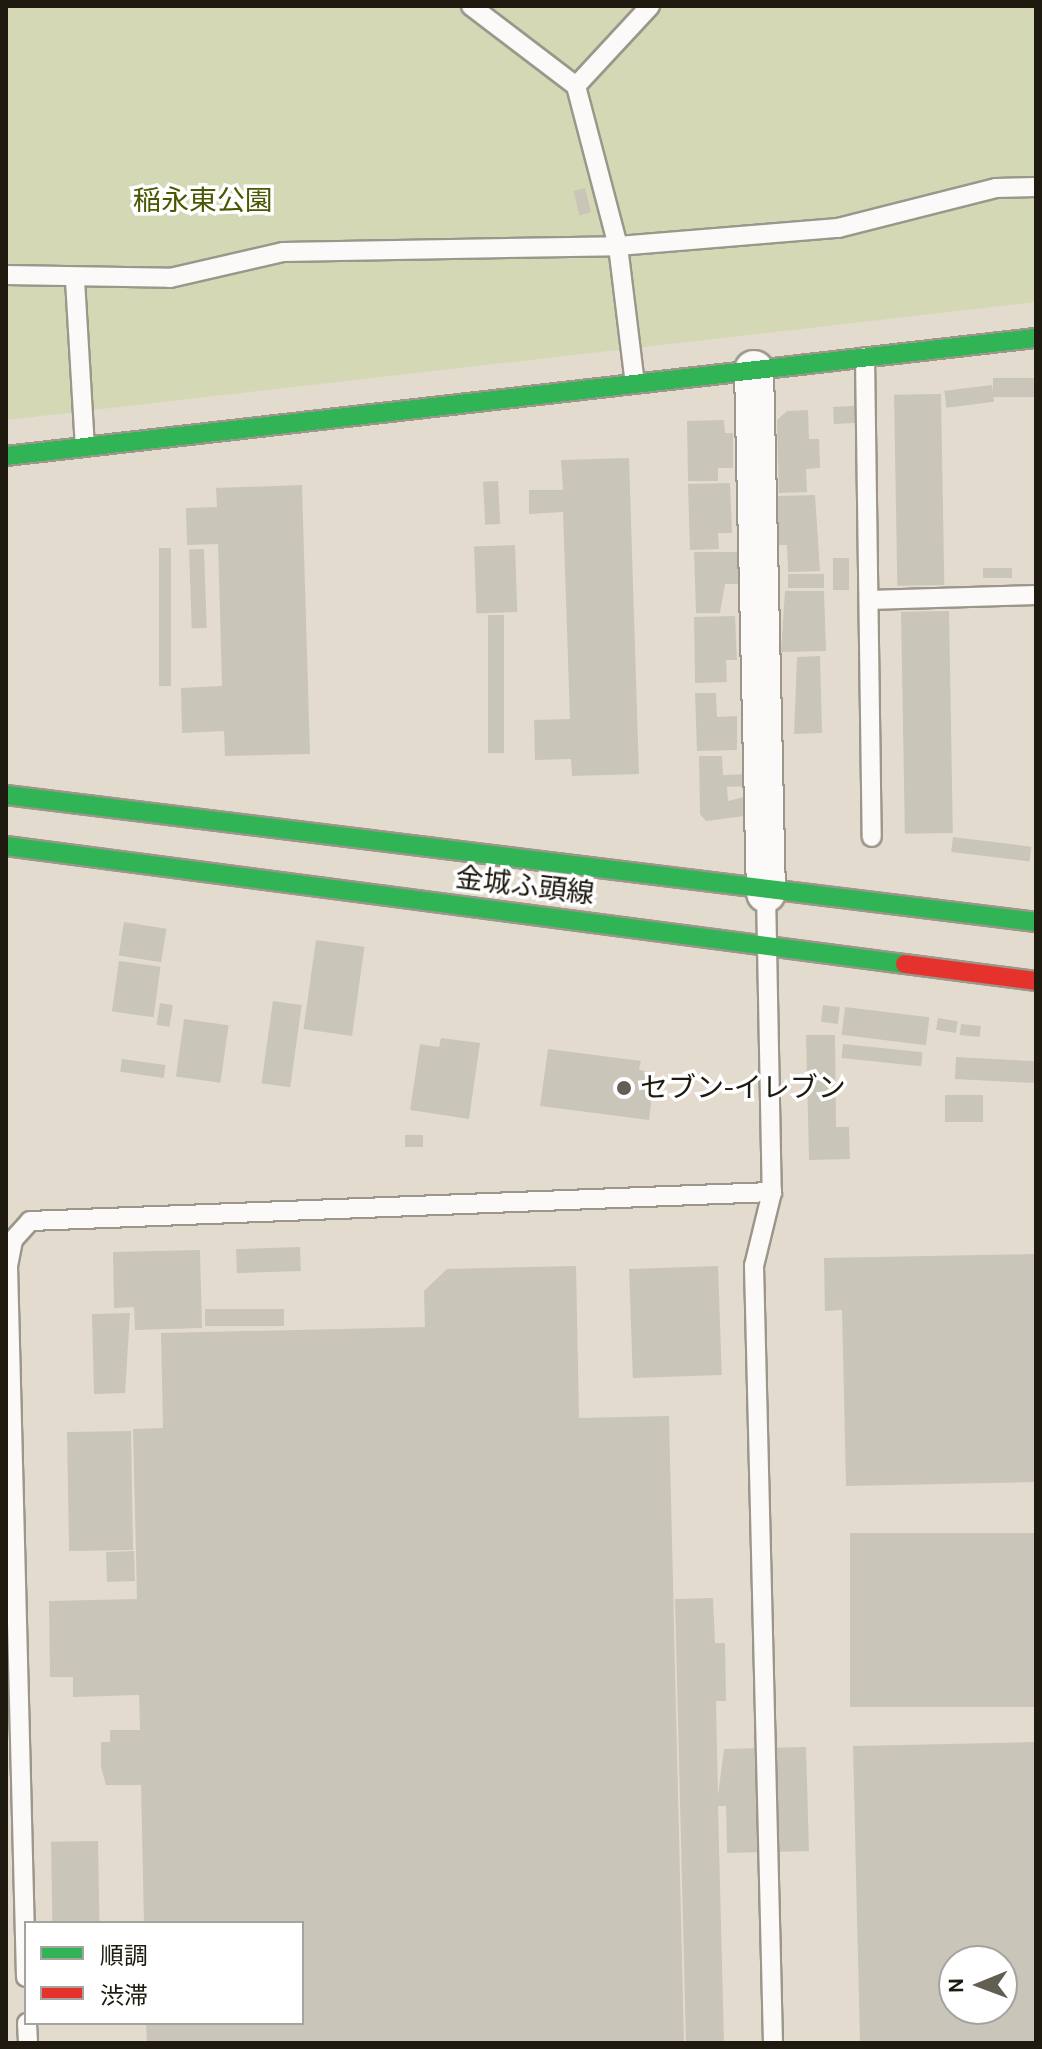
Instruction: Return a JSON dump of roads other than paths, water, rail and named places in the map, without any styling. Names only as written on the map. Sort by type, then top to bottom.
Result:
[{"type":"main road","points":[[6,456],[1036,338]]},
{"type":"main road","name":"金城ふ頭線","points":[[6,795],[766,893],[1036,922]]},
{"type":"main road","name":"金城ふ頭線","points":[[6,846],[1036,981]]},
{"type":"street","points":[[754,370],[766,893]]},
{"type":"lane","points":[[471,6],[576,86],[618,246],[635,384]]},
{"type":"lane","points":[[576,86],[650,6]]},
{"type":"lane","points":[[6,275],[75,280],[170,278],[283,252],[618,246],[838,228],[996,188],[1036,187]]},
{"type":"lane","points":[[75,280],[85,447]]},
{"type":"lane","points":[[865,357],[872,837]]},
{"type":"lane","points":[[869,600],[1036,595]]},
{"type":"lane","points":[[766,893],[772,1192],[754,1266],[773,2043]]},
{"type":"lane","points":[[25,1921],[8,1266],[13,1240],[30,1221],[772,1192]]},
{"type":"place","name":"セブン-イレブン","points":[[624,1088]]},
{"type":"park label","name":"稲永東公園","points":[[203,201]]}]
